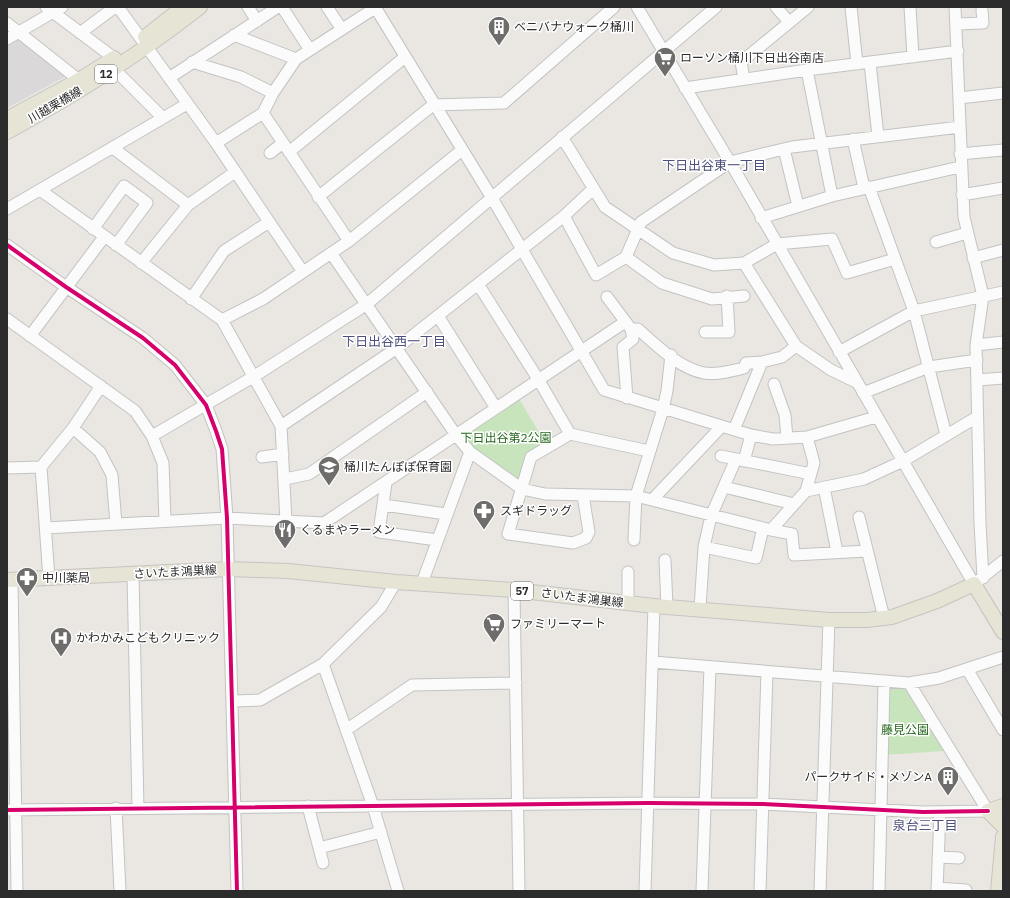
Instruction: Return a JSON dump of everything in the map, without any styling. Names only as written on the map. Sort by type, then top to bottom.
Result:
[{"type":"main road","name":"川越栗橋線","points":[[144,43],[183,7]]},
{"type":"main road","name":"川越栗橋線","points":[[7,132],[63,101],[114,63],[200,7]]},
{"type":"main road","name":"川越栗橋線","points":[[7,119],[114,63]]},
{"type":"main road","name":"さいたま鴻巣線","points":[[10,580],[229,569],[288,571],[396,582],[514,590],[628,603],[829,620],[892,617],[937,601],[979,581]]},
{"type":"main road","points":[[979,581],[1003,632]]},
{"type":"main road","points":[[1003,806],[988,811],[1003,826]]},
{"type":"main road","points":[[998,891],[1003,837]]},
{"type":"street","points":[[7,39],[19,33],[49,10],[62,7]]},
{"type":"street","points":[[248,7],[257,21]]},
{"type":"street","points":[[168,78],[278,7]]},
{"type":"street","points":[[282,7],[310,50]]},
{"type":"street","points":[[327,7],[341,28]]},
{"type":"street","points":[[216,143],[263,112],[273,93],[296,59],[375,7],[433,105],[492,198],[604,390],[734,430],[773,438],[807,437],[876,417]]},
{"type":"street","points":[[318,197],[433,105],[504,103],[614,7]]},
{"type":"street","points":[[637,7],[663,53],[730,162],[876,417],[979,581]]},
{"type":"street","points":[[152,436],[253,377],[367,304],[716,7]]},
{"type":"street","points":[[776,7],[789,22]]},
{"type":"street","points":[[744,79],[741,62],[808,7]]},
{"type":"street","points":[[851,7],[857,64]]},
{"type":"street","points":[[910,7],[913,57]]},
{"type":"street","points":[[955,7],[958,51],[960,166],[964,217],[983,296],[976,345],[978,380],[979,581]]},
{"type":"street","points":[[80,33],[120,8],[168,78],[216,143],[303,272]]},
{"type":"street","points":[[49,10],[80,33],[114,63],[120,75],[163,118]]},
{"type":"street","points":[[957,24],[983,23],[982,10]]},
{"type":"street","points":[[7,22],[79,80]]},
{"type":"street","points":[[234,35],[296,59]]},
{"type":"street","points":[[685,88],[807,70],[958,51]]},
{"type":"street","points":[[270,153],[286,148],[405,57]]},
{"type":"street","points":[[192,62],[241,76],[273,93]]},
{"type":"street","points":[[870,63],[878,136]]},
{"type":"street","points":[[807,70],[832,196]]},
{"type":"street","points":[[959,98],[1003,94]]},
{"type":"street","points":[[7,210],[187,104]]},
{"type":"street","points":[[263,112],[348,241]]},
{"type":"street","points":[[564,216],[596,275],[626,257],[641,222],[730,162],[784,149],[822,143],[960,127]]},
{"type":"street","points":[[562,137],[605,207],[673,253],[714,265],[744,263],[777,244],[832,239],[847,273],[895,259]]},
{"type":"street","points":[[853,139],[867,188],[914,311],[946,435]]},
{"type":"street","points":[[112,148],[188,205]]},
{"type":"street","points":[[784,149],[798,206]]},
{"type":"street","points":[[222,320],[263,299],[348,241],[462,150]]},
{"type":"street","points":[[960,154],[1003,150]]},
{"type":"street","points":[[761,218],[832,196],[960,166]]},
{"type":"street","points":[[141,263],[188,205],[235,172]]},
{"type":"street","points":[[93,228],[124,186],[146,203],[116,245]]},
{"type":"street","points":[[962,194],[1003,188]]},
{"type":"street","points":[[281,426],[397,348],[564,216],[593,189]]},
{"type":"street","points":[[40,190],[222,320],[281,426],[285,479],[286,521]]},
{"type":"street","points":[[191,299],[224,251],[269,222]]},
{"type":"street","points":[[936,242],[967,233]]},
{"type":"street","points":[[30,336],[104,237]]},
{"type":"street","points":[[7,246],[143,338],[175,365],[206,405],[222,449],[229,569],[237,891]]},
{"type":"street","points":[[973,258],[1003,250]]},
{"type":"street","points":[[331,253],[456,436],[470,452],[522,489],[545,494],[636,496],[711,516],[792,534],[794,555],[867,551]]},
{"type":"street","points":[[626,257],[662,283],[712,299],[727,296],[744,296]]},
{"type":"street","points":[[744,263],[796,346],[831,370],[856,382]]},
{"type":"street","points":[[478,284],[538,379],[570,434]]},
{"type":"street","points":[[839,352],[914,311],[1003,292]]},
{"type":"street","points":[[705,332],[729,332],[727,296]]},
{"type":"street","points":[[607,297],[628,326],[634,339],[623,347],[627,398]]},
{"type":"street","points":[[438,316],[496,408]]},
{"type":"street","points":[[7,319],[135,411],[152,436],[163,463],[165,521]]},
{"type":"street","points":[[46,528],[227,518],[324,522],[456,436],[581,351],[628,326],[638,329],[671,355],[677,362],[689,369],[705,373],[723,373],[744,368],[746,363],[762,362],[782,357],[796,346]]},
{"type":"street","points":[[976,345],[1003,342]]},
{"type":"street","points":[[634,540],[636,496],[663,409],[667,391],[671,355]]},
{"type":"street","points":[[863,393],[929,367],[977,360]]},
{"type":"street","points":[[734,430],[762,362]]},
{"type":"street","points":[[978,380],[1003,378]]},
{"type":"street","points":[[774,384],[785,415],[787,438]]},
{"type":"street","points":[[49,579],[41,467],[73,428],[102,386]]},
{"type":"street","points":[[285,479],[309,474],[427,392]]},
{"type":"street","points":[[806,492],[864,479],[903,461],[977,417]]},
{"type":"street","points":[[652,500],[722,426]]},
{"type":"street","points":[[73,428],[100,452],[112,475],[116,524]]},
{"type":"street","points":[[582,495],[589,532],[586,538],[573,543],[508,534],[531,457],[570,434],[649,451]]},
{"type":"street","points":[[700,608],[704,547],[711,516],[724,487],[740,460],[751,434]]},
{"type":"street","points":[[704,547],[756,558],[767,529],[806,492],[814,463],[807,437]]},
{"type":"street","points":[[422,583],[446,514],[470,452]]},
{"type":"street","points":[[262,457],[283,454]]},
{"type":"street","points":[[721,456],[811,474]]},
{"type":"street","points":[[7,468],[41,467]]},
{"type":"street","points":[[386,482],[384,505],[379,532],[437,540]]},
{"type":"street","points":[[724,487],[794,504]]},
{"type":"street","points":[[824,488],[836,552]]},
{"type":"street","points":[[384,505],[446,514]]},
{"type":"street","points":[[859,518],[884,618]]},
{"type":"street","points":[[645,891],[653,662],[665,560]]},
{"type":"street","points":[[979,581],[1003,561]]},
{"type":"street","points":[[628,572],[628,603]]},
{"type":"street","points":[[133,574],[138,808]]},
{"type":"street","points":[[10,580],[12,879],[17,891]]},
{"type":"street","points":[[233,701],[260,700],[323,664],[381,607],[396,582]]},
{"type":"street","points":[[514,590],[519,891]]},
{"type":"street","points":[[820,891],[829,620]]},
{"type":"street","points":[[653,662],[884,683],[909,683],[938,678],[1003,657]]},
{"type":"street","points":[[323,664],[373,806],[398,891]]},
{"type":"street","points":[[702,891],[710,667]]},
{"type":"street","points":[[967,669],[1003,730]]},
{"type":"street","points":[[760,891],[767,672]]},
{"type":"street","points":[[346,730],[412,685],[516,683]]},
{"type":"street","points":[[879,891],[884,683]]},
{"type":"street","points":[[909,683],[988,811]]},
{"type":"street","points":[[12,810],[706,803],[940,812],[988,811]]},
{"type":"street","points":[[308,806],[323,863]]},
{"type":"street","points":[[116,808],[120,891]]},
{"type":"street","points":[[940,812],[937,890],[966,890]]},
{"type":"street","points":[[319,848],[381,832]]},
{"type":"street","points":[[938,857],[959,858]]},
{"type":"shaded area","points":[[20,38],[66,76],[7,108],[7,45]]},
{"type":"green space","name":"下日出谷第2公園","points":[[518,397],[546,444],[518,481],[469,447],[462,438],[464,435]]},
{"type":"green space","name":"藤見公園","points":[[880,689],[907,689],[944,751],[884,755]]},
{"type":"cycle path","points":[[7,245],[66,287],[143,338],[175,365],[206,405],[216,431],[222,449],[227,518],[237,891]]},
{"type":"cycle path","points":[[7,810],[648,803],[763,804],[923,812],[988,811]]},
{"type":"place","name":"ベニバナウォーク桶川","points":[[499,46]]},
{"type":"place","name":"ローソン桶川下日出谷南店","points":[[665,78]]},
{"type":"place","name":"桶川たんぽぽ保育園","points":[[329,486]]},
{"type":"place","name":"スギドラッグ","points":[[484,530]]},
{"type":"place","name":"くるまやラーメン","points":[[285,550]]},
{"type":"place","name":"中川薬局","points":[[27,598]]},
{"type":"place","name":"ファミリーマート","points":[[494,644]]},
{"type":"place","name":"かわかみこどもクリニック","points":[[61,658]]},
{"type":"place","name":"パークサイド・メゾンA","points":[[948,796]]},
{"type":"district","name":"下日出谷東一丁目","points":[[714,165]]},
{"type":"district","name":"下日出谷西一丁目","points":[[394,341]]},
{"type":"district","name":"泉台三丁目","points":[[925,825]]}]
